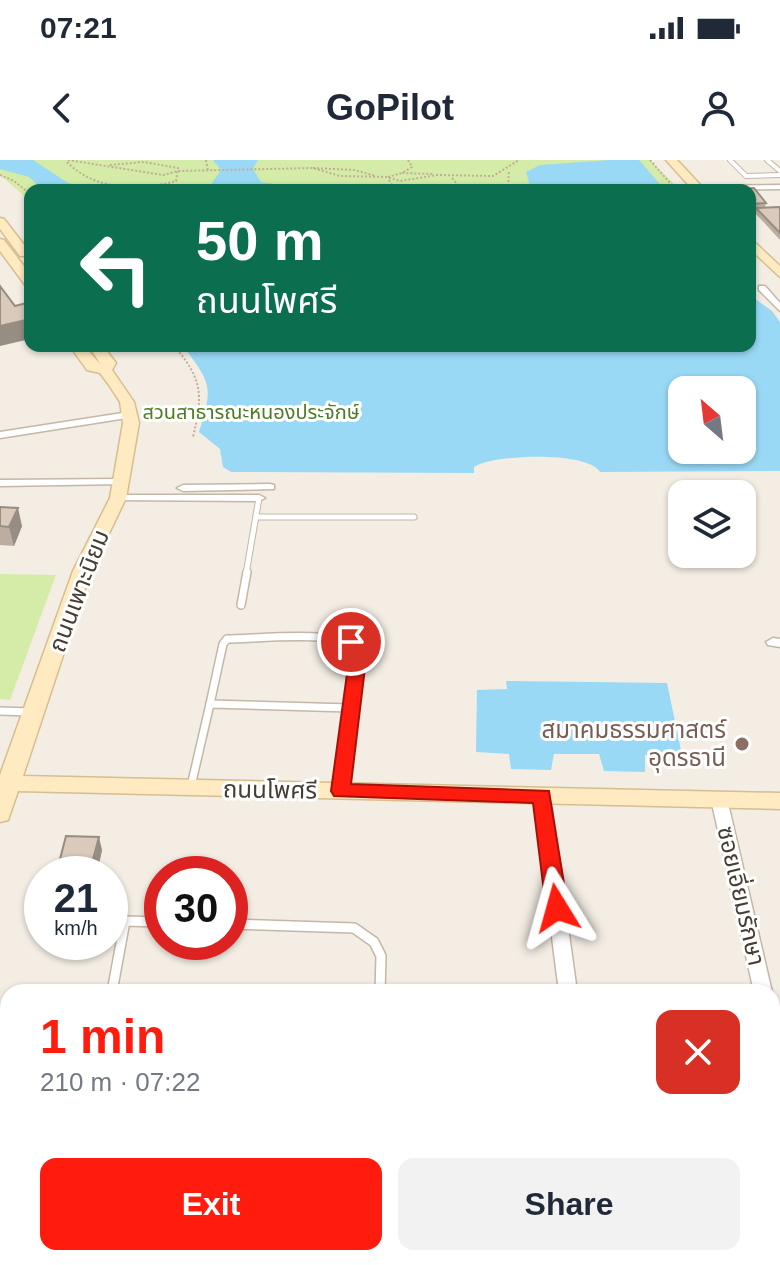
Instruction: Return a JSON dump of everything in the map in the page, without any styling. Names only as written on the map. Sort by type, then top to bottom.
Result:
[{"type":"street","points":[[671,160],[693,184]]},
{"type":"street","points":[[756,187],[780,187]]},
{"type":"street","points":[[769,187],[780,200]]},
{"type":"street","points":[[0,221],[24,252]]},
{"type":"street","points":[[0,243],[24,275]]},
{"type":"street","points":[[756,248],[780,273]]},
{"type":"street","points":[[762,288],[780,308]]},
{"type":"street","points":[[0,435],[129,415],[127,402],[105,370],[92,367],[81,352]]},
{"type":"street","points":[[101,352],[109,363],[105,370]]},
{"type":"street","name":"ถนนเพาะนิยม","points":[[0,814],[5,784],[34,712],[82,571],[119,490],[129,415]]},
{"type":"street","points":[[0,483],[259,498]]},
{"type":"street","points":[[179,485],[270,487]]},
{"type":"street","name":"ถนนโพศรี","points":[[5,784],[780,801]]},
{"type":"street","points":[[542,796],[567,984]]},
{"type":"street","name":"ซอยเอี่ยมรักษา","points":[[719,799],[761,984]]},
{"type":"lane","points":[[730,160],[746,176],[780,173]]},
{"type":"lane","points":[[767,160],[780,173]]},
{"type":"lane","points":[[241,605],[259,498]]},
{"type":"lane","points":[[256,517],[414,517]]},
{"type":"lane","points":[[190,788],[223,644],[227,639],[327,638],[351,642],[358,648],[341,791]]},
{"type":"lane","points":[[210,704],[350,708]]},
{"type":"lane","points":[[0,711],[34,712]]},
{"type":"lane","points":[[248,925],[354,928],[374,942],[381,956],[380,984]]},
{"type":"lane","points":[[113,984],[118,960]]},
{"type":"path","points":[[67,160],[163,175],[178,171],[338,168],[388,179],[412,167],[408,160]]},
{"type":"path","points":[[67,160],[72,169],[85,176],[119,184]]},
{"type":"path","points":[[106,166],[147,160],[165,162],[178,168],[176,181],[167,184]]},
{"type":"path","points":[[206,160],[210,171]]},
{"type":"path","points":[[402,173],[493,176],[519,160]]},
{"type":"path","points":[[650,160],[671,184]]},
{"type":"path","points":[[313,168],[340,176],[388,179],[437,175]]},
{"type":"path","points":[[509,184],[510,168]]},
{"type":"path","points":[[0,175],[24,189]]},
{"type":"path","points":[[450,176],[457,184]]},
{"type":"path","points":[[388,179],[391,184]]},
{"type":"path","points":[[179,352],[200,379],[202,398],[193,437]]},
{"type":"green space","points":[[0,160],[650,160],[674,184],[24,184],[24,196],[0,175]]},
{"type":"green space","points":[[0,574],[56,575],[10,700],[0,699]]},
{"type":"water","points":[[0,160],[33,160],[74,184],[37,184],[29,177],[0,169]]},
{"type":"water","points":[[213,160],[258,160],[253,169],[261,182],[274,184],[211,184],[221,170]]},
{"type":"water","points":[[639,160],[660,184],[529,184],[526,172],[540,165]]},
{"type":"water","name":"สวนสาธารณะหนองประจักษ์","points":[[756,299],[772,311],[780,322],[780,471],[600,472],[592,465],[578,461],[519,457],[484,463],[474,467],[474,473],[231,472],[223,467],[220,449],[199,432],[208,395],[204,378],[187,352],[756,352]]},
{"type":"water","points":[[506,681],[667,683],[682,755],[645,755],[645,772],[604,771],[599,754],[554,754],[551,770],[511,769],[509,754],[476,752],[477,690],[507,689]]},
{"type":"building","points":[[756,190],[766,203],[756,204]]},
{"type":"building","points":[[780,207],[780,233],[756,208]]},
{"type":"building","points":[[0,286],[15,306],[24,304],[24,320],[0,326]]},
{"type":"building","points":[[0,507],[18,508],[9,527],[0,526]]},
{"type":"building","points":[[66,836],[99,837],[94,856],[61,856]]},
{"type":"place","name":"สมาคมธรรมศาสตร์ อุดรธานี","points":[[742,744]]},
{"type":"route","points":[[351,642],[358,651],[341,791],[542,796],[557,908]]}]
